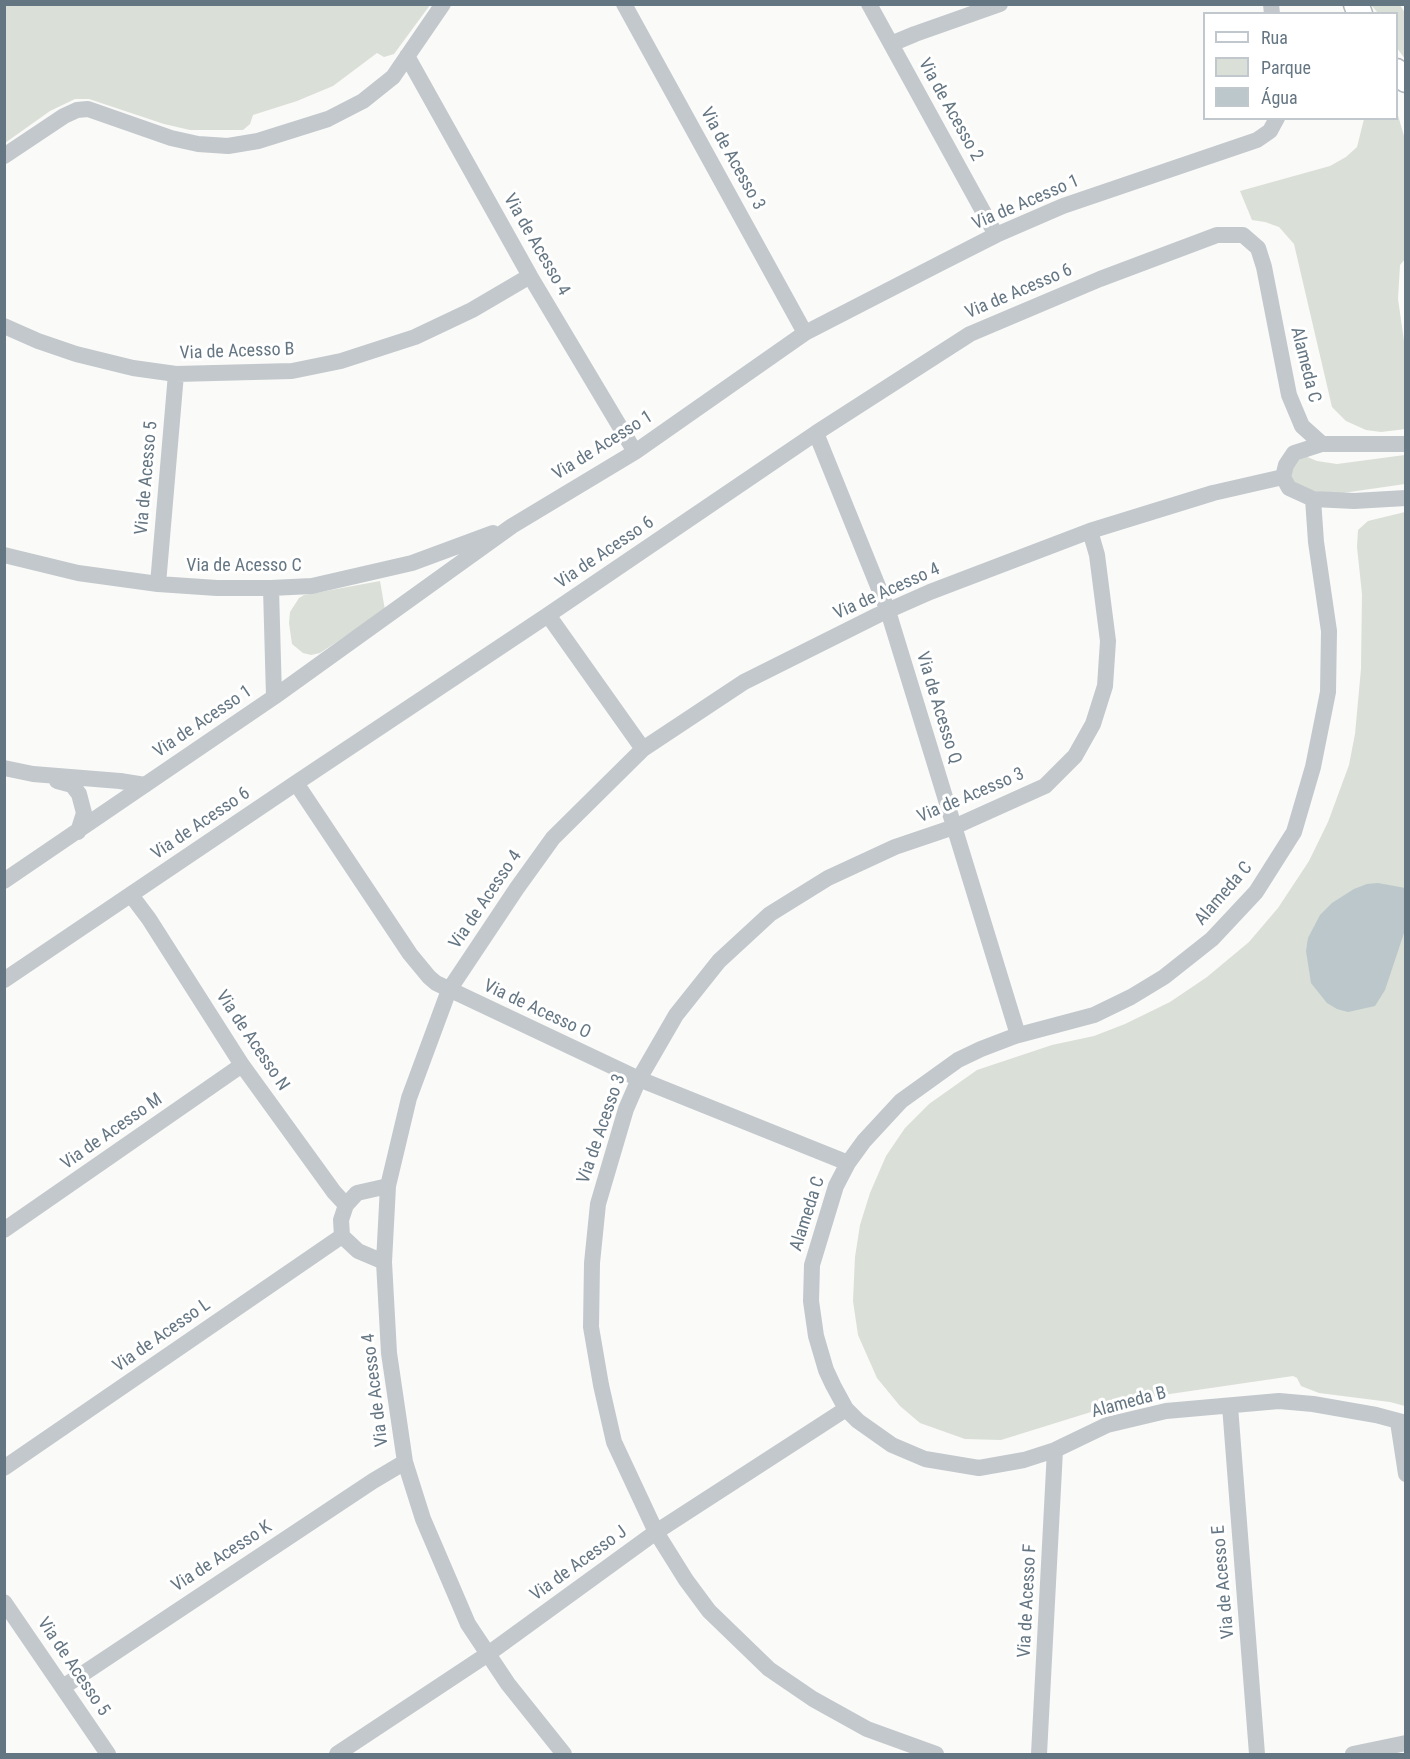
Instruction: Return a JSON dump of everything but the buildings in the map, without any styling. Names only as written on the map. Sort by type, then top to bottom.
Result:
[{"type":"street","points":[[4,156],[64,116],[77,110],[88,109],[144,130],[198,144],[228,146],[258,141],[328,119],[363,101],[393,77],[443,4]]},
{"type":"street","name":"Via de Acesso 3","points":[[624,4],[805,333]]},
{"type":"street","name":"Via de Acesso 2","points":[[869,4],[996,236]]},
{"type":"street","points":[[891,44],[1000,4]]},
{"type":"street","name":"Via de Acesso 4","points":[[407,56],[530,276],[635,452]]},
{"type":"street","name":"Via de Acesso 1","points":[[4,881],[274,698],[512,526],[635,452],[805,333],[996,236],[1064,206],[1257,140],[1273,125]]},
{"type":"street","name":"Via de Acesso 6","points":[[4,980],[816,433],[970,334],[1089,283],[1216,235],[1243,235],[1258,248]]},
{"type":"street","name":"Alameda C","points":[[1258,248],[1264,267],[1289,395],[1302,426],[1322,444]]},
{"type":"street","name":"Via de Acesso B","points":[[4,326],[76,354],[133,368],[176,374],[292,371],[341,361],[415,337],[472,310],[530,276]]},
{"type":"street","name":"Via de Acesso 5","points":[[158,584],[176,374]]},
{"type":"street","name":"Via de Acesso Q","points":[[816,433],[888,611],[1018,1035]]},
{"type":"street","points":[[1406,444],[1322,444],[1294,453],[1286,465],[1283,477],[1289,488],[1313,499],[1354,501],[1406,498]]},
{"type":"street","name":"Via de Acesso 4","points":[[564,1755],[508,1684],[468,1624],[423,1518],[405,1462],[389,1353],[384,1262],[388,1186],[409,1098],[449,990],[517,888],[554,838],[643,749],[744,682],[930,592],[1090,531],[1213,493],[1283,477]]},
{"type":"street","name":"Alameda C","points":[[846,1409],[826,1370],[816,1336],[811,1300],[812,1266],[836,1186],[848,1163],[864,1141],[901,1101],[958,1060],[1018,1035],[1095,1015],[1164,977],[1212,939],[1256,892],[1294,832],[1313,767],[1328,692],[1329,631],[1316,542],[1313,499]]},
{"type":"street","name":"Via de Acesso C","points":[[4,555],[78,573],[158,584],[217,588],[312,586],[412,563],[512,526]]},
{"type":"street","name":"Via de Acesso 3","points":[[936,1755],[867,1729],[813,1699],[769,1669],[709,1611],[686,1580],[656,1532],[614,1442],[601,1385],[591,1328],[592,1263],[598,1204],[626,1110],[639,1079],[676,1015],[719,961],[770,914],[828,878],[895,847],[954,827],[1045,786],[1075,756],[1092,724],[1105,686],[1108,641],[1097,555],[1090,531]]},
{"type":"street","points":[[271,588],[274,698]]},
{"type":"street","points":[[548,615],[643,749]]},
{"type":"street","points":[[4,768],[72,785],[80,794],[84,813],[78,832]]},
{"type":"street","points":[[33,774],[145,785]]},
{"type":"street","name":"Via de Acesso O","points":[[296,783],[410,954],[429,977],[449,990],[639,1079],[848,1163]]},
{"type":"street","name":"Via de Acesso N","points":[[131,895],[149,919],[242,1065],[334,1192],[346,1205]]},
{"type":"street","name":"Via de Acesso M","points":[[4,1230],[242,1065]]},
{"type":"street","points":[[384,1262],[358,1251],[342,1236],[341,1220],[346,1205],[357,1193],[388,1186]]},
{"type":"street","name":"Via de Acesso L","points":[[4,1468],[342,1236]]},
{"type":"street","name":"Alameda B","points":[[846,1409],[858,1421],[892,1445],[925,1459],[979,1468],[1024,1460],[1055,1450],[1107,1425],[1166,1411],[1279,1401],[1313,1404],[1402,1422]]},
{"type":"street","name":"Via de Acesso E","points":[[1230,1406],[1257,1755]]},
{"type":"street","name":"Via de Acesso J","points":[[337,1755],[488,1654],[656,1532],[846,1409]]},
{"type":"street","points":[[1402,1422],[1406,1474]]},
{"type":"street","name":"Via de Acesso F","points":[[1039,1755],[1055,1450]]},
{"type":"street","name":"Via de Acesso K","points":[[63,1687],[405,1462]]},
{"type":"street","name":"Via de Acesso 5","points":[[4,1602],[108,1755]]},
{"type":"street","points":[[1353,1755],[1406,1743]]},
{"type":"green space","points":[[5,4],[430,5],[394,54],[384,57],[377,53],[333,86],[297,101],[253,115],[250,124],[243,130],[190,130],[164,124],[89,99],[75,99],[50,111],[5,143]]},
{"type":"green space","points":[[1371,5],[1400,5],[1405,13],[1405,59],[1398,49],[1398,12],[1377,12]]},
{"type":"green space","points":[[1398,115],[1406,153],[1406,258],[1400,265],[1398,299],[1406,355],[1406,429],[1381,432],[1366,430],[1346,421],[1332,407],[1294,244],[1279,227],[1252,220],[1240,191],[1330,166],[1346,157],[1357,147],[1364,120],[1398,120]]},
{"type":"green space","points":[[1405,455],[1405,484],[1336,494],[1294,488],[1288,466],[1305,456],[1317,461],[1337,464]]},
{"type":"green space","points":[[1405,512],[1405,1406],[1319,1393],[1301,1386],[1297,1378],[1293,1376],[1156,1396],[1091,1412],[1001,1440],[965,1439],[920,1423],[900,1406],[877,1378],[858,1335],[853,1301],[855,1257],[860,1225],[870,1193],[886,1156],[905,1128],[929,1104],[977,1070],[1052,1045],[1094,1036],[1170,1002],[1207,977],[1249,942],[1278,908],[1309,861],[1328,822],[1349,765],[1355,734],[1361,669],[1362,594],[1357,547],[1358,530],[1368,521]]},
{"type":"green space","points":[[380,581],[385,610],[320,653],[311,655],[303,653],[292,644],[290,612],[299,598],[304,595]]},
{"type":"water","points":[[1378,883],[1405,888],[1405,930],[1385,990],[1375,1006],[1348,1012],[1337,1009],[1327,1003],[1311,983],[1306,951],[1308,938],[1320,915],[1332,903],[1354,889]]}]
